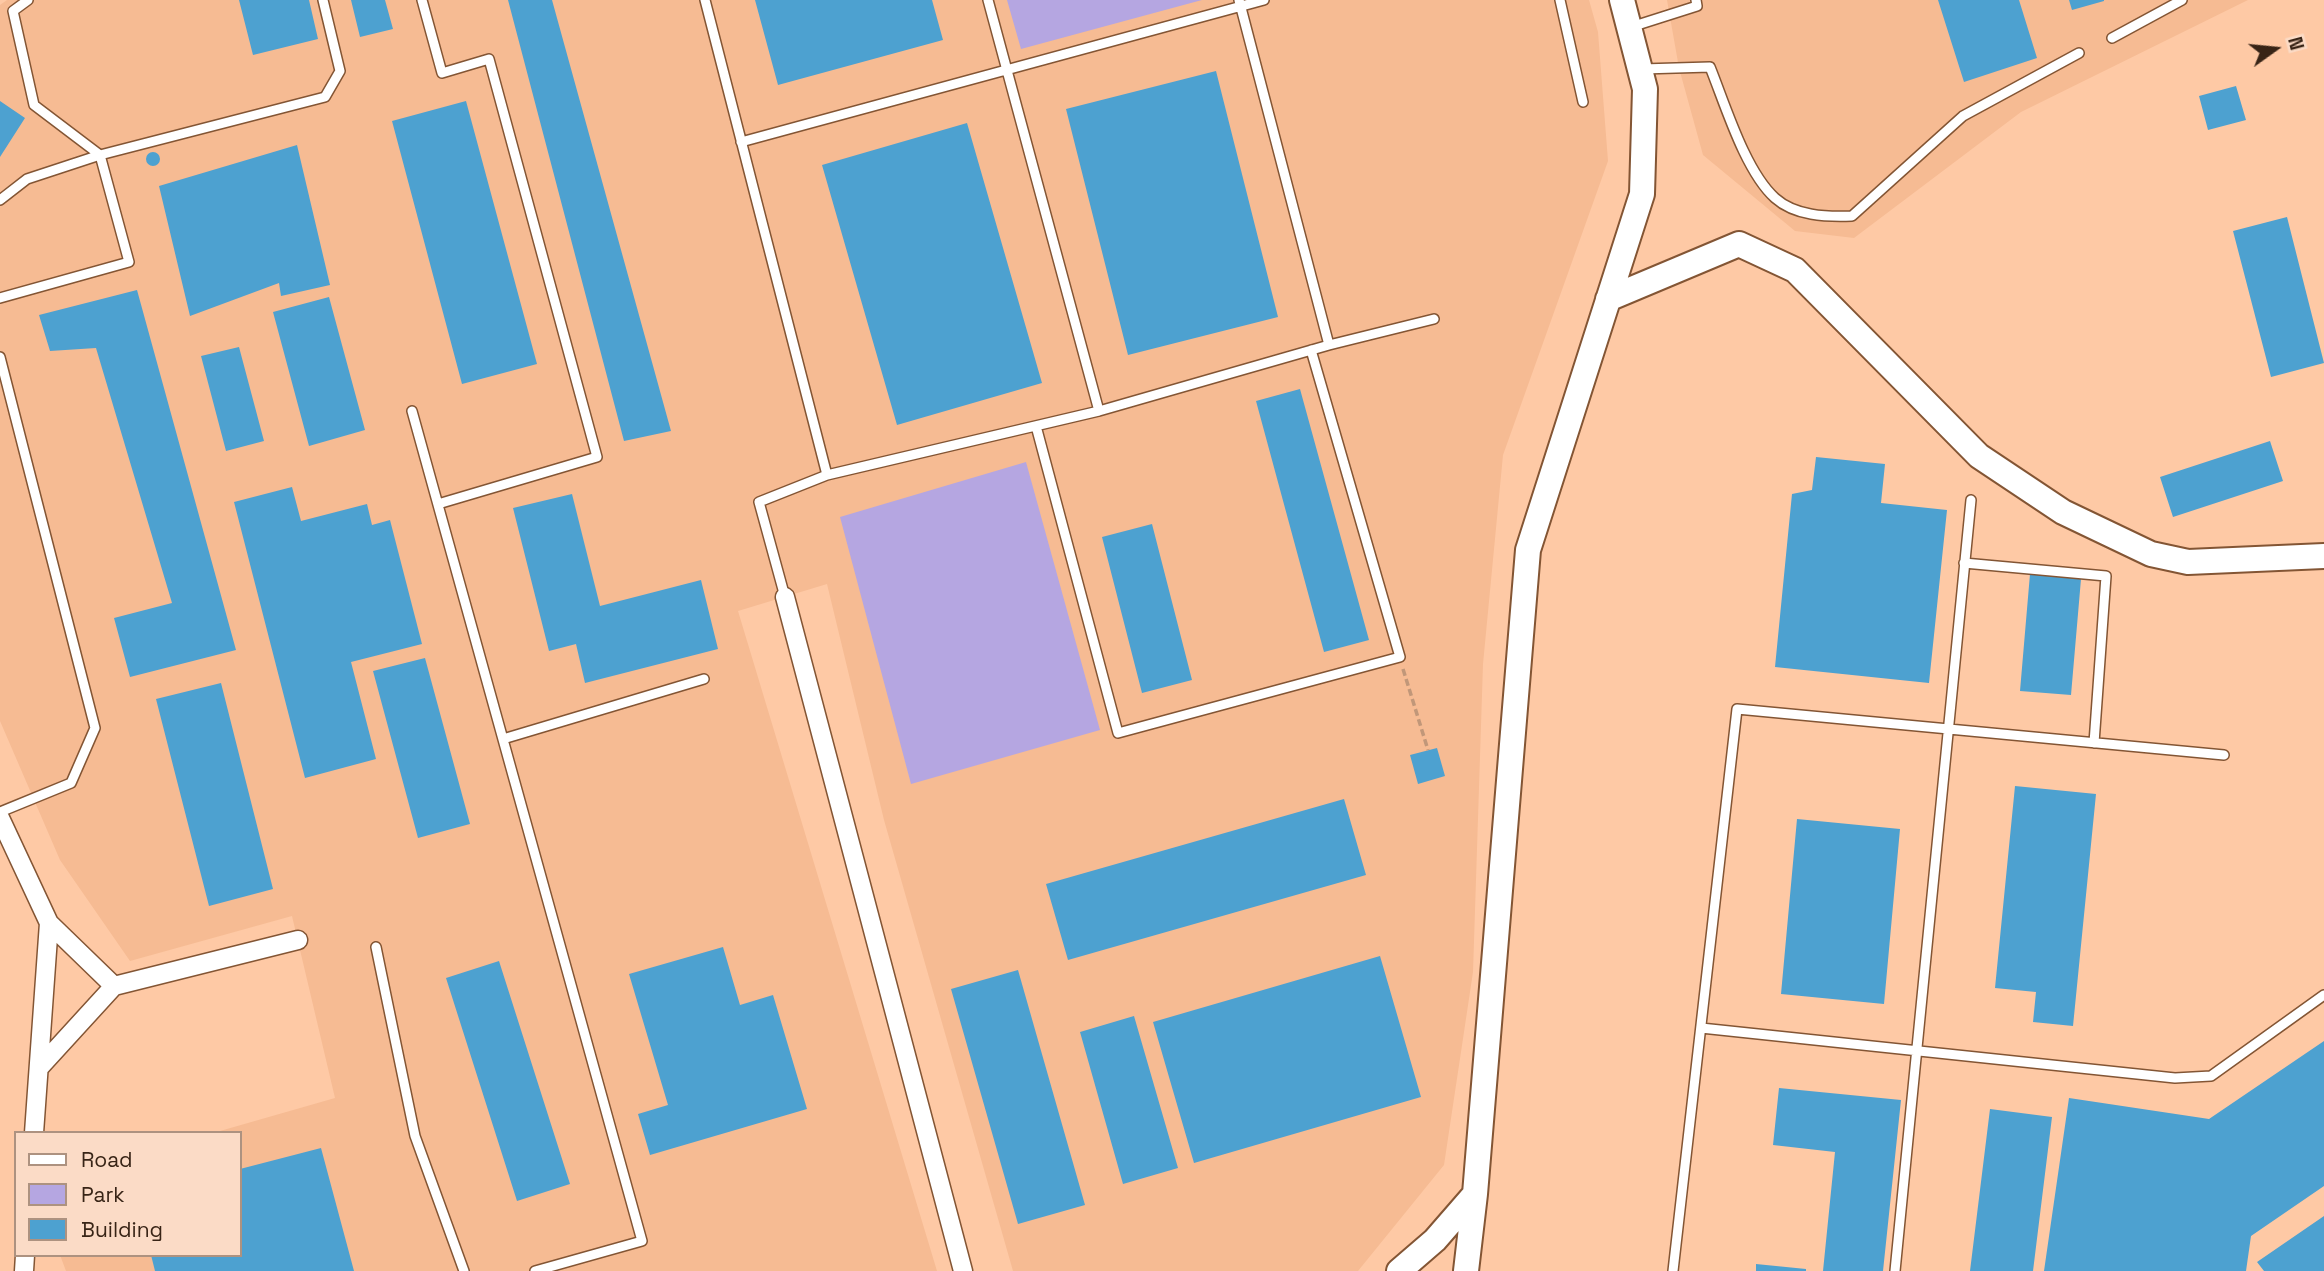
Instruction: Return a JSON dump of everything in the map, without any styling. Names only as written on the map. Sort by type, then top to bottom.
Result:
[{"type":"street","points":[[1466,1271],[1475,1195],[1528,550],[1642,194],[1645,89],[1622,0]]},
{"type":"street","points":[[1608,299],[1740,244],[1796,270],[1979,456],[2063,512],[2151,554],[2189,562],[2324,556]]},
{"type":"street","points":[[785,597],[963,1271]]},
{"type":"street","points":[[0,818],[50,923],[114,986]]},
{"type":"street","points":[[34,1131],[50,923]]},
{"type":"street","points":[[39,1068],[114,986],[298,940]]},
{"type":"street","points":[[1399,1271],[1435,1240],[1475,1195]]},
{"type":"lane","points":[[0,298],[129,262],[100,155],[34,105],[13,11],[28,0]]},
{"type":"lane","points":[[0,200],[27,178],[100,155],[325,97],[340,71],[323,0]]},
{"type":"lane","points":[[422,0],[442,73],[489,59],[597,457],[438,504]]},
{"type":"lane","points":[[705,0],[827,475]]},
{"type":"lane","points":[[988,0],[1099,411]]},
{"type":"lane","points":[[741,142],[1240,3],[1264,0]]},
{"type":"lane","points":[[1560,0],[1583,102]]},
{"type":"lane","points":[[1629,28],[1697,6],[1696,0]]},
{"type":"lane","points":[[2112,38],[2182,0]]},
{"type":"lane","points":[[1240,3],[1329,345]]},
{"type":"lane","points":[[1640,69],[1710,67],[1747,158],[1775,199],[1817,217],[1840,217],[1852,216],[1963,116],[2079,54]]},
{"type":"lane","points":[[785,597],[759,502],[827,475],[1099,411],[1329,345],[1434,319]]},
{"type":"lane","points":[[1037,426],[1118,733],[1400,657],[1311,350]]},
{"type":"lane","points":[[0,357],[95,728],[71,783],[0,812]]},
{"type":"lane","points":[[412,411],[642,1241],[536,1271]]},
{"type":"lane","points":[[1895,1271],[1970,500]]},
{"type":"lane","points":[[1964,563],[2106,576],[2094,743]]},
{"type":"lane","points":[[503,739],[704,679]]},
{"type":"lane","points":[[1673,1271],[1737,709],[2224,755]]},
{"type":"lane","points":[[376,947],[415,1136],[464,1271]]},
{"type":"lane","points":[[1701,1027],[2175,1077],[2211,1076],[2324,995]]},
{"type":"path","points":[[1404,675],[1428,750]]},
{"type":"shaded area","points":[[7,0],[1589,0],[1598,32],[1608,161],[1503,455],[1483,664],[1473,972],[1444,1165],[1358,1271],[1013,1271],[884,820],[827,584],[738,611],[937,1271],[66,1271],[61,1257],[242,1257],[242,1131],[220,1131],[335,1098],[292,916],[130,961],[60,860],[0,721],[0,5]]},
{"type":"shaded area","points":[[1667,0],[2248,0],[2021,112],[1854,238],[1795,231],[1703,155],[1679,68]]},
{"type":"green space","points":[[1007,0],[1202,0],[1021,49]]},
{"type":"green space","points":[[1026,462],[1100,730],[911,784],[840,517]]},
{"type":"building","points":[[239,0],[309,0],[318,39],[253,55]]},
{"type":"building","points":[[351,0],[385,0],[393,29],[360,37]]},
{"type":"building","points":[[508,0],[552,0],[671,431],[624,441]]},
{"type":"building","points":[[755,0],[932,0],[943,40],[778,85]]},
{"type":"building","points":[[1938,0],[2019,0],[2037,58],[1964,82]]},
{"type":"building","points":[[2069,0],[2104,0],[2104,1],[2072,10]]},
{"type":"building","points":[[1216,71],[1278,317],[1128,355],[1066,109]]},
{"type":"building","points":[[2236,86],[2246,120],[2208,130],[2199,96]]},
{"type":"building","points":[[0,101],[25,118],[0,157]]},
{"type":"building","points":[[466,101],[537,364],[462,384],[392,121]]},
{"type":"building","points":[[967,123],[1042,383],[897,425],[822,165]]},
{"type":"building","points":[[297,145],[330,285],[281,296],[279,283],[190,316],[159,186]]},
{"type":"building","points":[[150,152],[156,152],[160,159],[156,166],[150,166],[146,162],[146,156]]},
{"type":"building","points":[[2287,217],[2324,363],[2271,377],[2233,231]]},
{"type":"building","points":[[137,290],[236,650],[130,677],[114,618],[172,603],[96,348],[50,351],[39,315]]},
{"type":"building","points":[[329,297],[365,430],[309,446],[273,312]]},
{"type":"building","points":[[239,347],[264,441],[226,451],[201,356]]},
{"type":"building","points":[[1300,389],[1369,640],[1324,652],[1256,401]]},
{"type":"building","points":[[2270,441],[2283,481],[2173,517],[2160,477]]},
{"type":"building","points":[[1816,457],[1885,464],[1881,503],[1947,510],[1929,683],[1775,667],[1792,494],[1812,490]]},
{"type":"building","points":[[292,487],[301,521],[367,504],[372,525],[390,520],[422,644],[351,662],[376,759],[305,778],[234,502]]},
{"type":"building","points":[[572,494],[600,606],[701,580],[718,649],[585,683],[576,644],[549,651],[513,508]]},
{"type":"building","points":[[1152,524],[1192,680],[1142,693],[1102,537]]},
{"type":"building","points":[[2030,574],[2081,579],[2071,695],[2020,691]]},
{"type":"building","points":[[425,658],[470,824],[418,838],[373,671]]},
{"type":"building","points":[[221,683],[273,889],[209,906],[156,699]]},
{"type":"building","points":[[1437,748],[1445,776],[1418,784],[1410,755]]},
{"type":"building","points":[[2015,786],[2096,794],[2073,1026],[2033,1022],[2036,992],[1995,988]]},
{"type":"building","points":[[1344,799],[1366,875],[1068,960],[1046,884]]},
{"type":"building","points":[[1797,819],[1900,829],[1884,1004],[1781,994]]},
{"type":"building","points":[[723,947],[740,1005],[773,995],[807,1109],[650,1155],[638,1114],[668,1105],[629,974]]},
{"type":"building","points":[[1380,956],[1421,1097],[1194,1163],[1153,1022]]},
{"type":"building","points":[[499,961],[570,1184],[517,1201],[446,978]]},
{"type":"building","points":[[1018,970],[1085,1205],[1018,1224],[951,989]]},
{"type":"building","points":[[1134,1016],[1178,1168],[1123,1184],[1080,1032]]},
{"type":"building","points":[[2324,1041],[2324,1186],[2251,1236],[2246,1271],[2044,1271],[2069,1098],[2209,1119]]},
{"type":"building","points":[[1779,1088],[1901,1100],[1883,1271],[1823,1271],[1835,1152],[1773,1145]]},
{"type":"building","points":[[1990,1109],[2052,1117],[2033,1271],[1970,1271]]},
{"type":"building","points":[[321,1148],[354,1271],[155,1271],[152,1257],[242,1257],[242,1168]]},
{"type":"building","points":[[2324,1216],[2324,1271],[2264,1271],[2257,1262]]},
{"type":"building","points":[[1756,1264],[1806,1269],[1806,1271],[1756,1271]]}]
